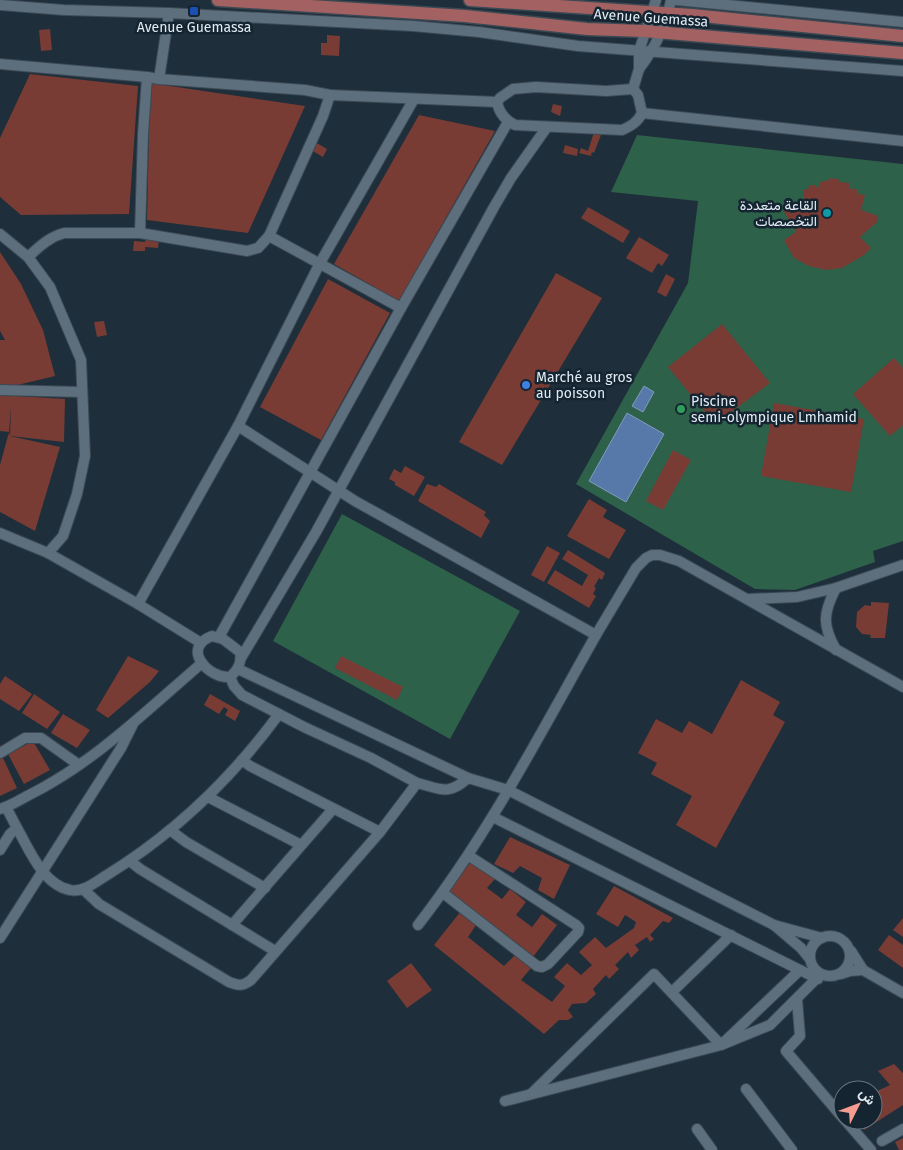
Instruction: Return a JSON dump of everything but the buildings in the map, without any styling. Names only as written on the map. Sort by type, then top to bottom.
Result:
[{"type":"main road","name":"Avenue Guemassa","points":[[218,0],[465,16],[587,29],[644,31],[903,53]]},
{"type":"main road","name":"Avenue Guemassa","points":[[470,0],[580,9],[654,6],[668,14],[903,36]]},
{"type":"street","points":[[639,69],[652,52],[662,33],[672,0]]},
{"type":"street","points":[[676,0],[903,22]]},
{"type":"street","points":[[0,5],[64,10],[168,13],[414,26],[479,32],[578,46],[903,72]]},
{"type":"street","points":[[633,90],[639,69],[639,51],[644,31],[654,6]]},
{"type":"street","points":[[159,79],[168,13]]},
{"type":"street","points":[[0,64],[305,90],[330,95],[414,99],[497,102],[513,89],[536,87],[606,91],[633,90],[638,95],[642,113],[639,120],[622,130],[516,125],[508,122],[498,109],[497,102]]},
{"type":"street","points":[[140,233],[147,78]]},
{"type":"street","points":[[28,257],[42,244],[56,235],[64,233],[140,233],[247,251],[258,248],[269,236],[323,116],[330,95]]},
{"type":"street","points":[[138,604],[238,426],[320,263],[414,99]]},
{"type":"street","points":[[642,113],[903,141]]},
{"type":"street","points":[[219,637],[401,308],[508,122]]},
{"type":"street","points":[[230,677],[238,669],[241,658],[338,490],[511,178],[547,127]]},
{"type":"street","points":[[0,234],[28,257],[50,286],[81,360],[85,456],[78,494],[63,536],[48,553]]},
{"type":"street","points":[[269,236],[401,308]]},
{"type":"street","points":[[0,390],[82,392]]},
{"type":"street","points":[[238,426],[311,471],[355,501],[596,635]]},
{"type":"street","points":[[0,533],[48,553],[138,604],[201,643]]},
{"type":"street","points":[[418,925],[469,856],[493,817],[630,576],[641,562],[652,556],[660,555],[679,561],[903,687]]},
{"type":"street","points":[[748,600],[796,597],[836,588],[903,565]]},
{"type":"street","points":[[836,588],[829,602],[825,622],[830,639],[836,650]]},
{"type":"street","points":[[230,677],[219,676],[202,663],[197,654],[198,647],[206,638],[212,636],[219,637],[240,652],[241,658]]},
{"type":"street","points":[[202,663],[133,724],[79,766],[52,784],[3,808],[42,870],[60,887],[71,891],[83,889],[130,861],[170,830],[208,797],[242,760],[279,714]]},
{"type":"street","points":[[238,669],[468,778],[508,790],[774,925],[822,938],[835,936],[846,943],[863,970],[903,993]]},
{"type":"street","points":[[230,677],[242,696],[304,728],[371,758],[417,783],[448,791],[458,787],[468,778]]},
{"type":"street","points":[[0,938],[121,748],[133,724]]},
{"type":"street","points":[[0,752],[25,738],[41,738],[79,766]]},
{"type":"street","points":[[242,760],[250,766],[380,832]]},
{"type":"street","points":[[83,889],[100,904],[229,982],[238,985],[245,984],[251,980],[380,832],[417,783]]},
{"type":"street","points":[[208,797],[301,845]]},
{"type":"street","points":[[232,925],[333,809]]},
{"type":"street","points":[[493,817],[800,970],[819,977],[863,970]]},
{"type":"street","points":[[0,850],[16,828]]},
{"type":"street","points":[[170,830],[186,842],[265,888]]},
{"type":"street","points":[[443,893],[537,966],[542,967],[548,964],[578,932],[578,926],[469,856]]},
{"type":"street","points":[[130,861],[140,869],[275,951]]},
{"type":"street","points":[[774,925],[801,948],[810,959],[819,977]]},
{"type":"street","points":[[672,992],[731,936]]},
{"type":"street","points":[[810,959],[812,946],[822,938]]},
{"type":"street","points":[[840,974],[845,971],[850,960],[849,949]]},
{"type":"street","points":[[721,1045],[800,970]]},
{"type":"street","points":[[531,1094],[654,974],[721,1045]]},
{"type":"street","points":[[505,1101],[721,1045],[770,1025],[819,977]]},
{"type":"street","points":[[796,999],[800,1036],[786,1051],[833,1106]]},
{"type":"street","points":[[746,1089],[792,1150]]},
{"type":"street","points":[[882,1141],[903,1129]]},
{"type":"street","points":[[697,1130],[712,1150]]},
{"type":"street","points":[[854,1130],[871,1150]]},
{"type":"green space","points":[[637,135],[903,164],[903,541],[873,551],[875,562],[795,590],[755,589],[576,484],[688,283],[698,201],[611,192]]},
{"type":"green space","points":[[342,514],[520,611],[450,739],[273,641]]},
{"type":"water","points":[[644,386],[654,392],[643,412],[632,406]]},
{"type":"water","points":[[627,413],[664,434],[626,502],[589,481]]},
{"type":"place","name":"Avenue Guemassa","points":[[194,11]]},
{"type":"place","name":"القاعة متعددة التخصصات","points":[[827,213]]},
{"type":"place","name":"Marché au gros au poisson","points":[[526,385]]},
{"type":"place","name":"Piscine semi-olympique Lmhamid","points":[[681,409]]}]
